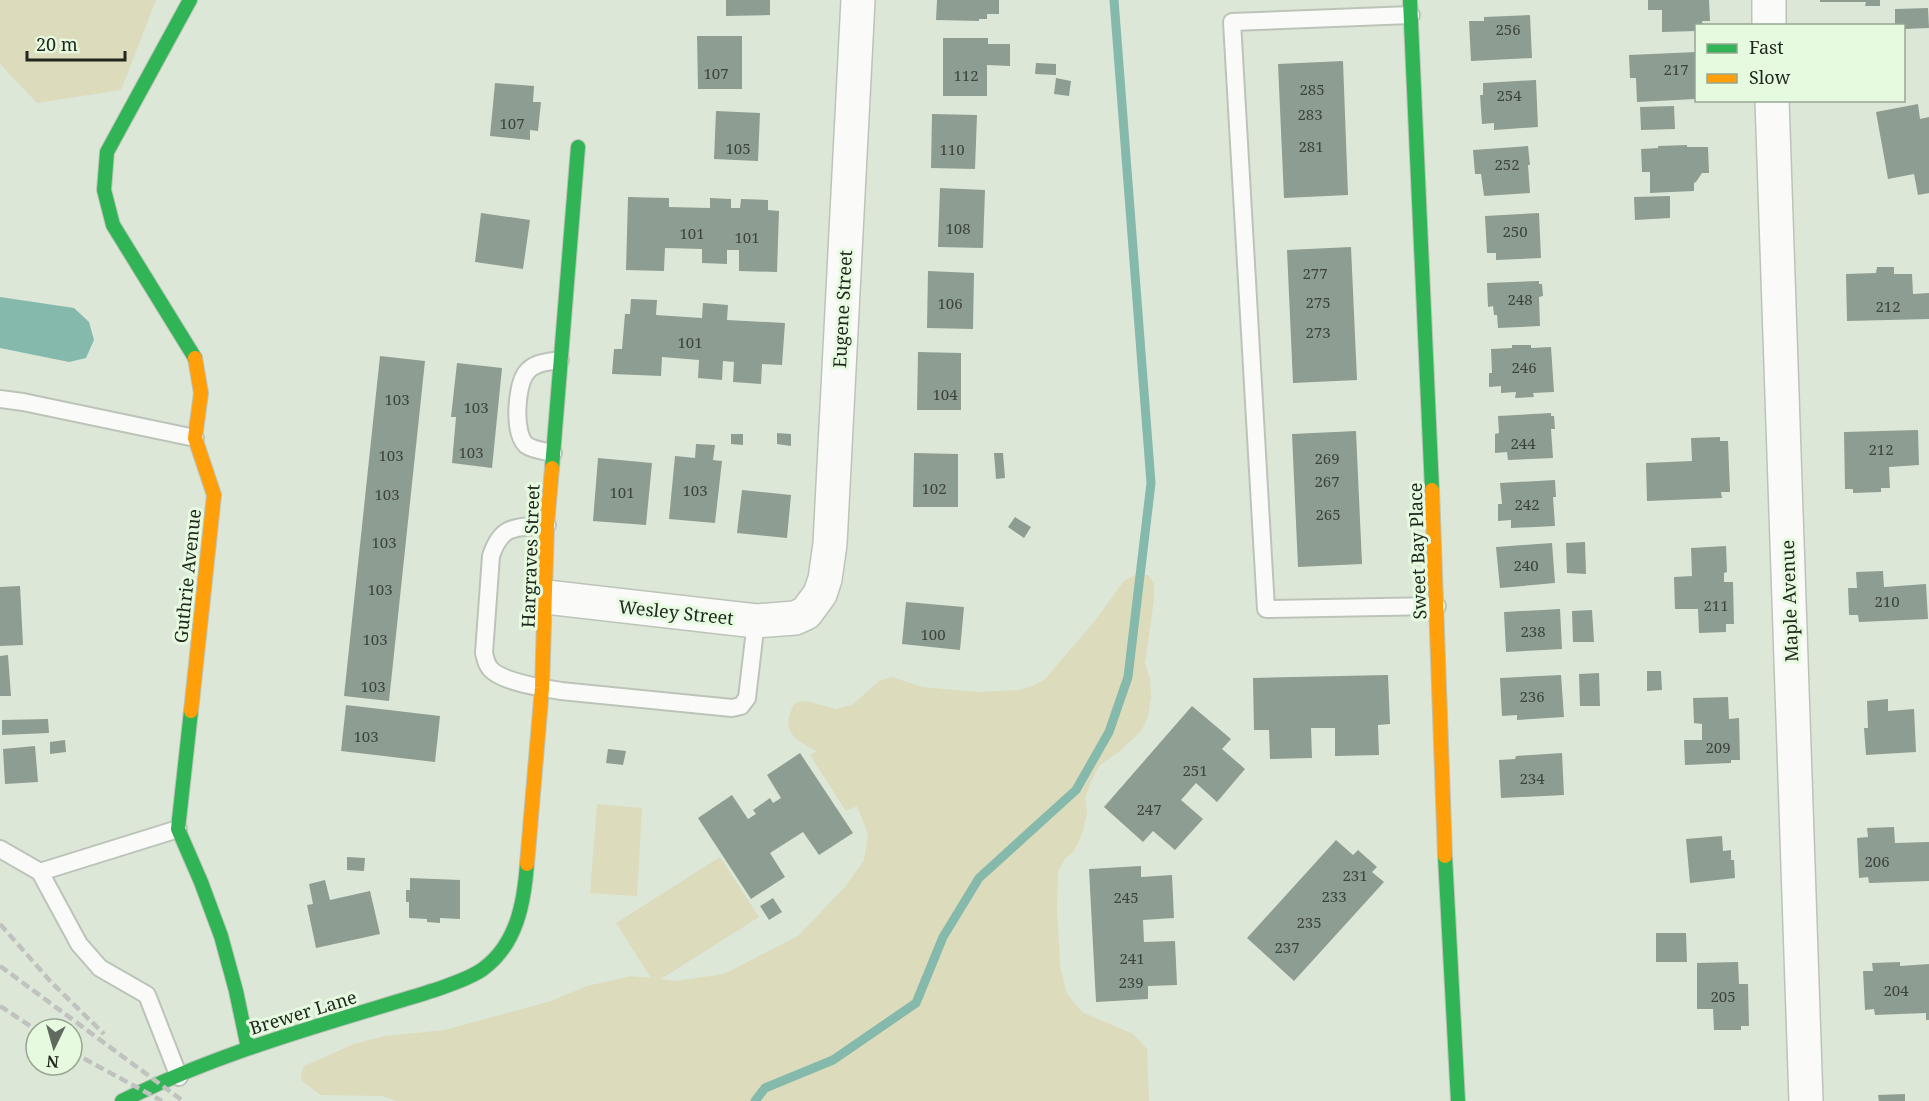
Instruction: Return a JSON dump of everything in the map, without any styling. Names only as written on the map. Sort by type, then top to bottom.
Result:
[{"type":"street","name":"Guthrie Avenue","points":[[178,829],[214,495],[195,438],[201,393],[194,355],[113,225],[104,190],[107,152],[190,0]]},
{"type":"street","name":"Eugene Street","points":[[806,613],[823,587],[830,544],[858,0]]},
{"type":"street","points":[[1769,0],[1770,24]]},
{"type":"street","name":"Sweet Bay Place","points":[[1411,8],[1437,606],[1446,878],[1458,1101]]},
{"type":"street","name":"Maple Avenue","points":[[1772,102],[1806,1101]]},
{"type":"street","name":"Hargraves Street","points":[[494,959],[504,948],[515,929],[525,890],[542,688],[547,525],[578,147]]},
{"type":"street","name":"Wesley Street","points":[[546,597],[756,621],[795,618],[806,613]]},
{"type":"street","points":[[178,829],[194,862],[224,942],[248,1048]]},
{"type":"street","name":"Brewer Lane","points":[[122,1101],[248,1048],[465,979],[483,969],[494,959]]},
{"type":"lane","points":[[1411,8],[1232,22],[1266,609],[1437,606]]},
{"type":"lane","points":[[553,453],[528,447],[521,439],[517,425],[520,390],[525,374],[536,364],[560,360]]},
{"type":"lane","points":[[0,399],[195,438]]},
{"type":"lane","points":[[547,525],[504,532],[495,543],[491,556],[484,653],[489,668],[501,676],[542,688],[726,707],[741,706],[747,698],[756,621]]},
{"type":"lane","points":[[40,872],[178,829]]},
{"type":"lane","points":[[0,849],[40,872],[80,944],[100,968],[147,995],[179,1077]]},
{"type":"green space","points":[[0,0],[156,0],[121,90],[37,103],[0,64]]},
{"type":"green space","points":[[1135,575],[1148,575],[1154,583],[1145,663],[1150,679],[1151,696],[1148,717],[1141,731],[1120,751],[1100,765],[1091,781],[1085,798],[1087,813],[1082,834],[1074,851],[1065,859],[1058,872],[1057,909],[1060,966],[1067,994],[1082,1012],[1133,1034],[1147,1049],[1149,1101],[397,1101],[382,1096],[321,1095],[302,1081],[301,1074],[304,1066],[354,1044],[385,1036],[445,1030],[551,1001],[587,986],[631,976],[651,978],[616,923],[720,857],[759,917],[661,979],[675,981],[724,974],[798,936],[845,887],[864,860],[868,834],[857,806],[846,811],[810,755],[817,751],[802,743],[791,733],[788,720],[795,703],[806,701],[836,709],[852,705],[879,681],[892,677],[922,687],[977,692],[1019,690],[1032,686],[1044,680],[1094,622],[1124,581]]},
{"type":"green space","points":[[597,804],[642,808],[637,896],[590,893]]},
{"type":"water","points":[[0,297],[74,308],[89,322],[94,340],[86,358],[69,362],[0,348]]},
{"type":"building","points":[[726,0],[770,0],[770,15],[726,16]]},
{"type":"building","points":[[937,0],[999,0],[999,14],[987,14],[987,19],[979,19],[979,21],[936,20]]},
{"type":"building","points":[[1648,0],[1709,0],[1710,21],[1695,24],[1695,31],[1662,32],[1662,10],[1648,10]]},
{"type":"building","points":[[1820,0],[1880,0],[1880,6],[1865,6],[1866,2],[1820,2]]},
{"type":"building","points":[[1928,8],[1929,28],[1905,29],[1905,24],[1895,24],[1895,9]]},
{"type":"building","points":[[1530,15],[1532,58],[1471,61],[1469,21],[1484,21],[1484,17]]},
{"type":"building","points":[[697,36],[742,36],[742,89],[698,89]]},
{"type":"building","points":[[943,38],[988,38],[988,44],[1010,44],[1010,66],[987,65],[987,96],[943,96]]},
{"type":"building","points":[[1695,52],[1695,99],[1637,102],[1636,78],[1630,78],[1629,55]]},
{"type":"building","points":[[1343,61],[1348,195],[1284,198],[1278,64]]},
{"type":"building","points":[[1036,63],[1056,64],[1056,75],[1035,74]]},
{"type":"building","points":[[1056,78],[1071,81],[1069,96],[1054,94]]},
{"type":"building","points":[[1536,80],[1538,127],[1494,130],[1494,123],[1482,124],[1480,95],[1483,95],[1483,83]]},
{"type":"building","points":[[495,83],[534,86],[533,102],[541,102],[538,131],[530,130],[530,140],[490,136]]},
{"type":"building","points":[[1918,104],[1920,119],[1929,117],[1929,193],[1918,195],[1914,174],[1888,179],[1876,112]]},
{"type":"building","points":[[1674,106],[1675,129],[1641,130],[1640,107]]},
{"type":"building","points":[[716,111],[760,113],[758,161],[714,159]]},
{"type":"building","points":[[932,114],[977,115],[975,169],[931,168]]},
{"type":"building","points":[[1687,145],[1687,147],[1708,147],[1709,173],[1702,173],[1694,183],[1694,191],[1650,193],[1650,172],[1642,172],[1641,149]]},
{"type":"building","points":[[1528,146],[1530,193],[1484,196],[1481,174],[1475,174],[1473,150]]},
{"type":"building","points":[[940,188],[985,190],[983,248],[938,247]]},
{"type":"building","points":[[1670,196],[1670,218],[1635,220],[1634,197]]},
{"type":"building","points":[[628,197],[669,198],[669,207],[710,208],[710,198],[731,199],[731,208],[740,208],[741,199],[768,200],[768,210],[779,211],[777,272],[739,271],[739,250],[727,250],[727,264],[702,263],[702,249],[665,248],[664,271],[626,270]]},
{"type":"building","points":[[481,213],[530,220],[523,269],[475,262]]},
{"type":"building","points":[[1539,213],[1541,258],[1496,260],[1496,253],[1487,253],[1485,216]]},
{"type":"building","points":[[1351,247],[1357,380],[1293,383],[1287,250]]},
{"type":"building","points":[[1877,267],[1894,267],[1894,274],[1912,274],[1913,294],[1929,293],[1929,319],[1847,321],[1846,274],[1876,273]]},
{"type":"building","points":[[928,271],[974,273],[973,329],[927,328]]},
{"type":"building","points":[[1539,281],[1539,284],[1542,284],[1543,296],[1539,297],[1540,326],[1498,328],[1497,315],[1494,315],[1493,306],[1488,307],[1487,283]]},
{"type":"building","points":[[631,299],[657,300],[656,315],[702,318],[703,303],[728,305],[727,320],[785,323],[782,365],[762,364],[761,384],[733,382],[734,362],[723,361],[722,380],[698,378],[699,360],[662,357],[661,376],[612,374],[614,349],[622,349],[625,314],[630,314]]},
{"type":"building","points":[[1512,345],[1531,345],[1531,348],[1551,347],[1554,392],[1533,393],[1534,397],[1515,398],[1516,392],[1501,393],[1501,386],[1489,387],[1489,373],[1492,373],[1491,349],[1512,348]]},
{"type":"building","points":[[918,352],[961,353],[961,410],[917,410]]},
{"type":"building","points":[[380,356],[425,361],[389,701],[344,696]]},
{"type":"building","points":[[457,363],[502,368],[492,468],[452,463],[456,417],[451,417]]},
{"type":"building","points":[[1551,413],[1551,416],[1554,416],[1555,429],[1551,429],[1553,458],[1508,460],[1507,452],[1495,453],[1495,434],[1499,433],[1498,416]]},
{"type":"building","points":[[1918,430],[1919,465],[1889,467],[1890,488],[1881,488],[1881,492],[1853,493],[1853,489],[1845,489],[1844,432]]},
{"type":"building","points":[[1356,431],[1362,564],[1298,567],[1292,434]]},
{"type":"building","points":[[777,433],[791,434],[791,446],[777,444]]},
{"type":"building","points":[[731,434],[743,434],[743,445],[731,444]]},
{"type":"building","points":[[1720,437],[1720,441],[1728,441],[1730,492],[1721,492],[1722,498],[1647,501],[1646,463],[1692,461],[1691,438]]},
{"type":"building","points":[[696,444],[715,445],[713,460],[722,461],[715,523],[669,519],[675,456],[695,458]]},
{"type":"building","points":[[914,453],[958,454],[958,507],[913,507]]},
{"type":"building","points":[[994,453],[1003,453],[1005,478],[996,479]]},
{"type":"building","points":[[598,458],[652,463],[646,525],[593,521]]},
{"type":"building","points":[[1555,480],[1556,497],[1553,497],[1555,526],[1511,528],[1511,520],[1498,521],[1498,504],[1502,504],[1500,483]]},
{"type":"building","points":[[742,490],[791,495],[787,538],[737,533]]},
{"type":"building","points":[[1015,517],[1031,527],[1024,538],[1008,527]]},
{"type":"building","points":[[1585,542],[1586,574],[1567,573],[1566,543]]},
{"type":"building","points":[[1552,543],[1555,583],[1500,588],[1496,547]]},
{"type":"building","points":[[1726,546],[1727,572],[1724,573],[1724,582],[1733,582],[1734,624],[1726,624],[1726,632],[1699,633],[1698,609],[1675,609],[1674,577],[1692,576],[1691,548]]},
{"type":"building","points":[[1883,571],[1884,587],[1926,584],[1928,619],[1859,622],[1858,615],[1849,615],[1848,588],[1857,588],[1856,572]]},
{"type":"building","points":[[20,586],[23,645],[0,646],[0,587]]},
{"type":"building","points":[[906,602],[964,607],[960,650],[902,644]]},
{"type":"building","points":[[1560,609],[1562,649],[1506,652],[1504,612]]},
{"type":"building","points":[[1592,610],[1594,642],[1573,642],[1572,611]]},
{"type":"building","points":[[8,655],[11,696],[0,696],[0,656]]},
{"type":"building","points":[[1647,671],[1661,671],[1662,690],[1647,691]]},
{"type":"building","points":[[1599,673],[1600,706],[1580,706],[1579,674]]},
{"type":"building","points":[[1388,675],[1390,724],[1378,725],[1379,755],[1335,756],[1335,728],[1311,728],[1312,758],[1270,759],[1269,730],[1254,730],[1253,678]]},
{"type":"building","points":[[1561,675],[1564,717],[1517,720],[1517,715],[1502,716],[1500,678]]},
{"type":"building","points":[[1728,697],[1729,719],[1739,718],[1740,760],[1731,760],[1731,763],[1685,765],[1684,740],[1702,740],[1702,724],[1694,723],[1693,698]]},
{"type":"building","points":[[1888,699],[1888,711],[1914,709],[1916,752],[1866,755],[1864,728],[1868,728],[1867,701]]},
{"type":"building","points":[[346,705],[440,716],[435,762],[341,751]]},
{"type":"building","points":[[1192,706],[1231,739],[1222,749],[1245,769],[1217,802],[1196,783],[1181,800],[1203,819],[1175,850],[1153,831],[1143,842],[1104,807]]},
{"type":"building","points":[[48,719],[49,733],[2,735],[2,720]]},
{"type":"building","points":[[65,740],[66,752],[50,754],[50,742]]},
{"type":"building","points":[[35,746],[38,782],[5,784],[3,749]]},
{"type":"building","points":[[608,749],[626,751],[623,765],[606,763]]},
{"type":"building","points":[[800,753],[853,833],[819,855],[803,832],[770,853],[785,877],[751,899],[698,818],[732,795],[748,819],[756,814],[753,810],[770,798],[773,803],[781,798],[767,775]]},
{"type":"building","points":[[1562,753],[1564,795],[1501,798],[1499,760],[1515,759],[1516,756]]},
{"type":"building","points":[[1894,827],[1895,843],[1929,842],[1929,881],[1869,883],[1868,877],[1859,878],[1857,838],[1868,837],[1867,828]]},
{"type":"building","points":[[1722,836],[1723,851],[1731,850],[1735,878],[1690,883],[1686,839]]},
{"type":"building","points":[[1336,840],[1353,855],[1358,850],[1377,867],[1372,872],[1384,882],[1294,981],[1247,938]]},
{"type":"building","points":[[347,857],[365,858],[364,871],[347,870]]},
{"type":"building","points":[[1141,866],[1141,877],[1172,875],[1174,918],[1143,920],[1144,942],[1175,941],[1177,985],[1148,986],[1148,999],[1096,1002],[1089,869]]},
{"type":"building","points":[[410,878],[460,880],[460,919],[440,918],[440,923],[427,922],[427,919],[409,918],[406,890],[410,890]]},
{"type":"building","points":[[325,880],[330,900],[370,891],[380,934],[316,948],[307,905],[313,904],[309,884]]},
{"type":"building","points":[[773,898],[782,912],[769,920],[760,906]]},
{"type":"building","points":[[1656,933],[1686,933],[1687,962],[1656,962]]},
{"type":"building","points":[[1738,962],[1739,984],[1748,984],[1749,1026],[1741,1026],[1741,1030],[1714,1030],[1713,1009],[1697,1009],[1697,963]]},
{"type":"building","points":[[1900,962],[1900,966],[1929,964],[1929,1020],[1926,1020],[1926,1013],[1875,1015],[1874,1009],[1865,1010],[1863,971],[1873,971],[1872,963]]},
{"type":"building","points":[[1905,1094],[1905,1101],[1879,1101],[1878,1095]]},
{"type":"waterway","points":[[755,1101],[765,1088],[833,1060],[916,1003],[943,937],[979,878],[1076,790],[1109,732],[1128,677],[1151,483],[1114,0]]},
{"type":"railway","points":[[0,924],[52,983],[104,1034]]},
{"type":"railway","points":[[0,966],[183,1101]]},
{"type":"railway","points":[[0,1006],[24,1022]]},
{"type":"railway","points":[[84,1059],[162,1101]]},
{"type":"traffic: fast","points":[[190,0],[107,152],[104,190],[113,225],[195,358]]},
{"type":"traffic: fast","points":[[1410,0],[1432,490]]},
{"type":"traffic: fast","points":[[552,468],[578,147]]},
{"type":"traffic: fast","points":[[191,711],[178,829],[221,936],[248,1048]]},
{"type":"traffic: fast","points":[[1445,856],[1458,1101]]},
{"type":"traffic: fast","points":[[122,1101],[198,1067],[315,1026],[435,990],[478,973],[504,948],[517,922],[524,893],[527,864]]},
{"type":"traffic: slow","points":[[191,711],[214,495],[195,438],[201,393],[195,358]]},
{"type":"traffic: slow","points":[[527,864],[542,688],[547,525],[552,468]]},
{"type":"traffic: slow","points":[[1432,490],[1445,856]]}]
